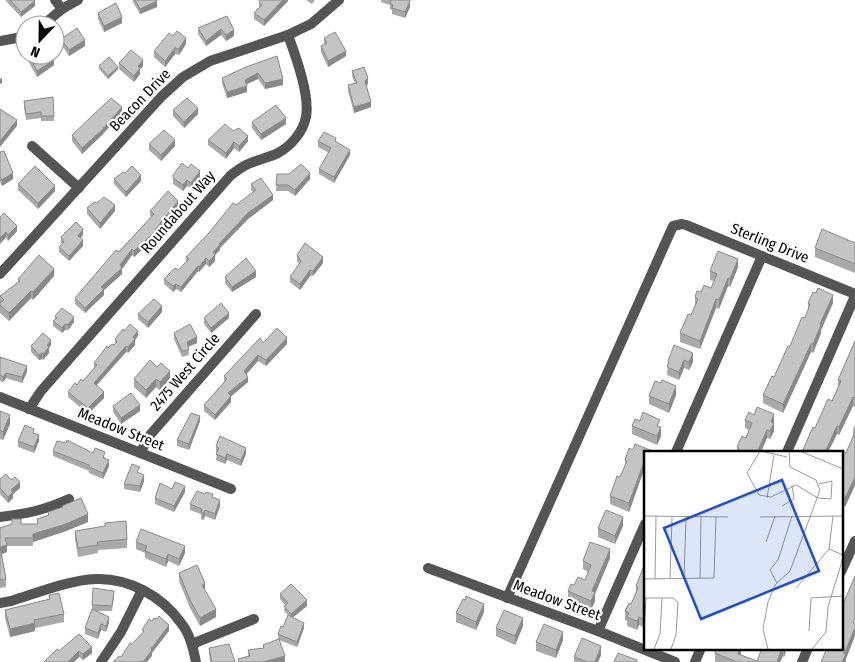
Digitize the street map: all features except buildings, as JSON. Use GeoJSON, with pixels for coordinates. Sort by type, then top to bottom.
{"type":"FeatureCollection","features":[{"type":"Feature","properties":{"kind":"street"},"geometry":{"type":"LineString","coordinates":[[55,0],[62,9]]}},
{"type":"Feature","properties":{"kind":"street"},"geometry":{"type":"LineString","coordinates":[[55,15],[78,0]]}},
{"type":"Feature","properties":{"kind":"street","name":"Beacon Drive"},"geometry":{"type":"LineString","coordinates":[[0,274],[183,76],[210,61],[288,35],[311,24],[339,0]]}},
{"type":"Feature","properties":{"kind":"street","name":"Roundabout Way"},"geometry":{"type":"LineString","coordinates":[[29,409],[41,391],[230,176],[245,165],[279,152],[300,133],[306,118],[307,104],[304,86],[288,35]]}},
{"type":"Feature","properties":{"kind":"street"},"geometry":{"type":"LineString","coordinates":[[0,41],[15,38]]}},
{"type":"Feature","properties":{"kind":"street"},"geometry":{"type":"LineString","coordinates":[[32,146],[79,188]]}},
{"type":"Feature","properties":{"kind":"street","name":"Sterling Drive"},"geometry":{"type":"LineString","coordinates":[[507,598],[673,226],[686,225],[855,295],[787,451]]}},
{"type":"Feature","properties":{"kind":"street"},"geometry":{"type":"LineString","coordinates":[[676,451],[762,256]]}},
{"type":"Feature","properties":{"kind":"street","name":"2475 West Circle"},"geometry":{"type":"LineString","coordinates":[[140,453],[150,435],[256,314]]}},
{"type":"Feature","properties":{"kind":"street","name":"Meadow Street"},"geometry":{"type":"LineString","coordinates":[[0,397],[231,489]]}},
{"type":"Feature","properties":{"kind":"street"},"geometry":{"type":"LineString","coordinates":[[0,517],[27,514],[69,500]]}},
{"type":"Feature","properties":{"kind":"street"},"geometry":{"type":"LineString","coordinates":[[598,631],[644,526]]}},
{"type":"Feature","properties":{"kind":"street"},"geometry":{"type":"LineString","coordinates":[[842,570],[855,541]]}},
{"type":"Feature","properties":{"kind":"street","name":"Meadow Street"},"geometry":{"type":"LineString","coordinates":[[428,568],[644,650]]}},
{"type":"Feature","properties":{"kind":"street"},"geometry":{"type":"LineString","coordinates":[[0,603],[74,582],[96,579],[117,581],[142,590],[164,603],[182,624],[192,644],[196,662]]}},
{"type":"Feature","properties":{"kind":"street"},"geometry":{"type":"LineString","coordinates":[[101,662],[121,632],[142,590]]}},
{"type":"Feature","properties":{"kind":"street"},"geometry":{"type":"LineString","coordinates":[[192,644],[254,620]]}},
{"type":"Feature","properties":{"kind":"street","name":"Meadow Street"},"geometry":{"type":"LineString","coordinates":[[645,650],[675,662]]}},
{"type":"Feature","properties":{"kind":"street"},"geometry":{"type":"LineString","coordinates":[[695,662],[700,650]]}},
{"type":"Feature","properties":{"kind":"street"},"geometry":{"type":"LineString","coordinates":[[802,662],[807,650]]}}]}
